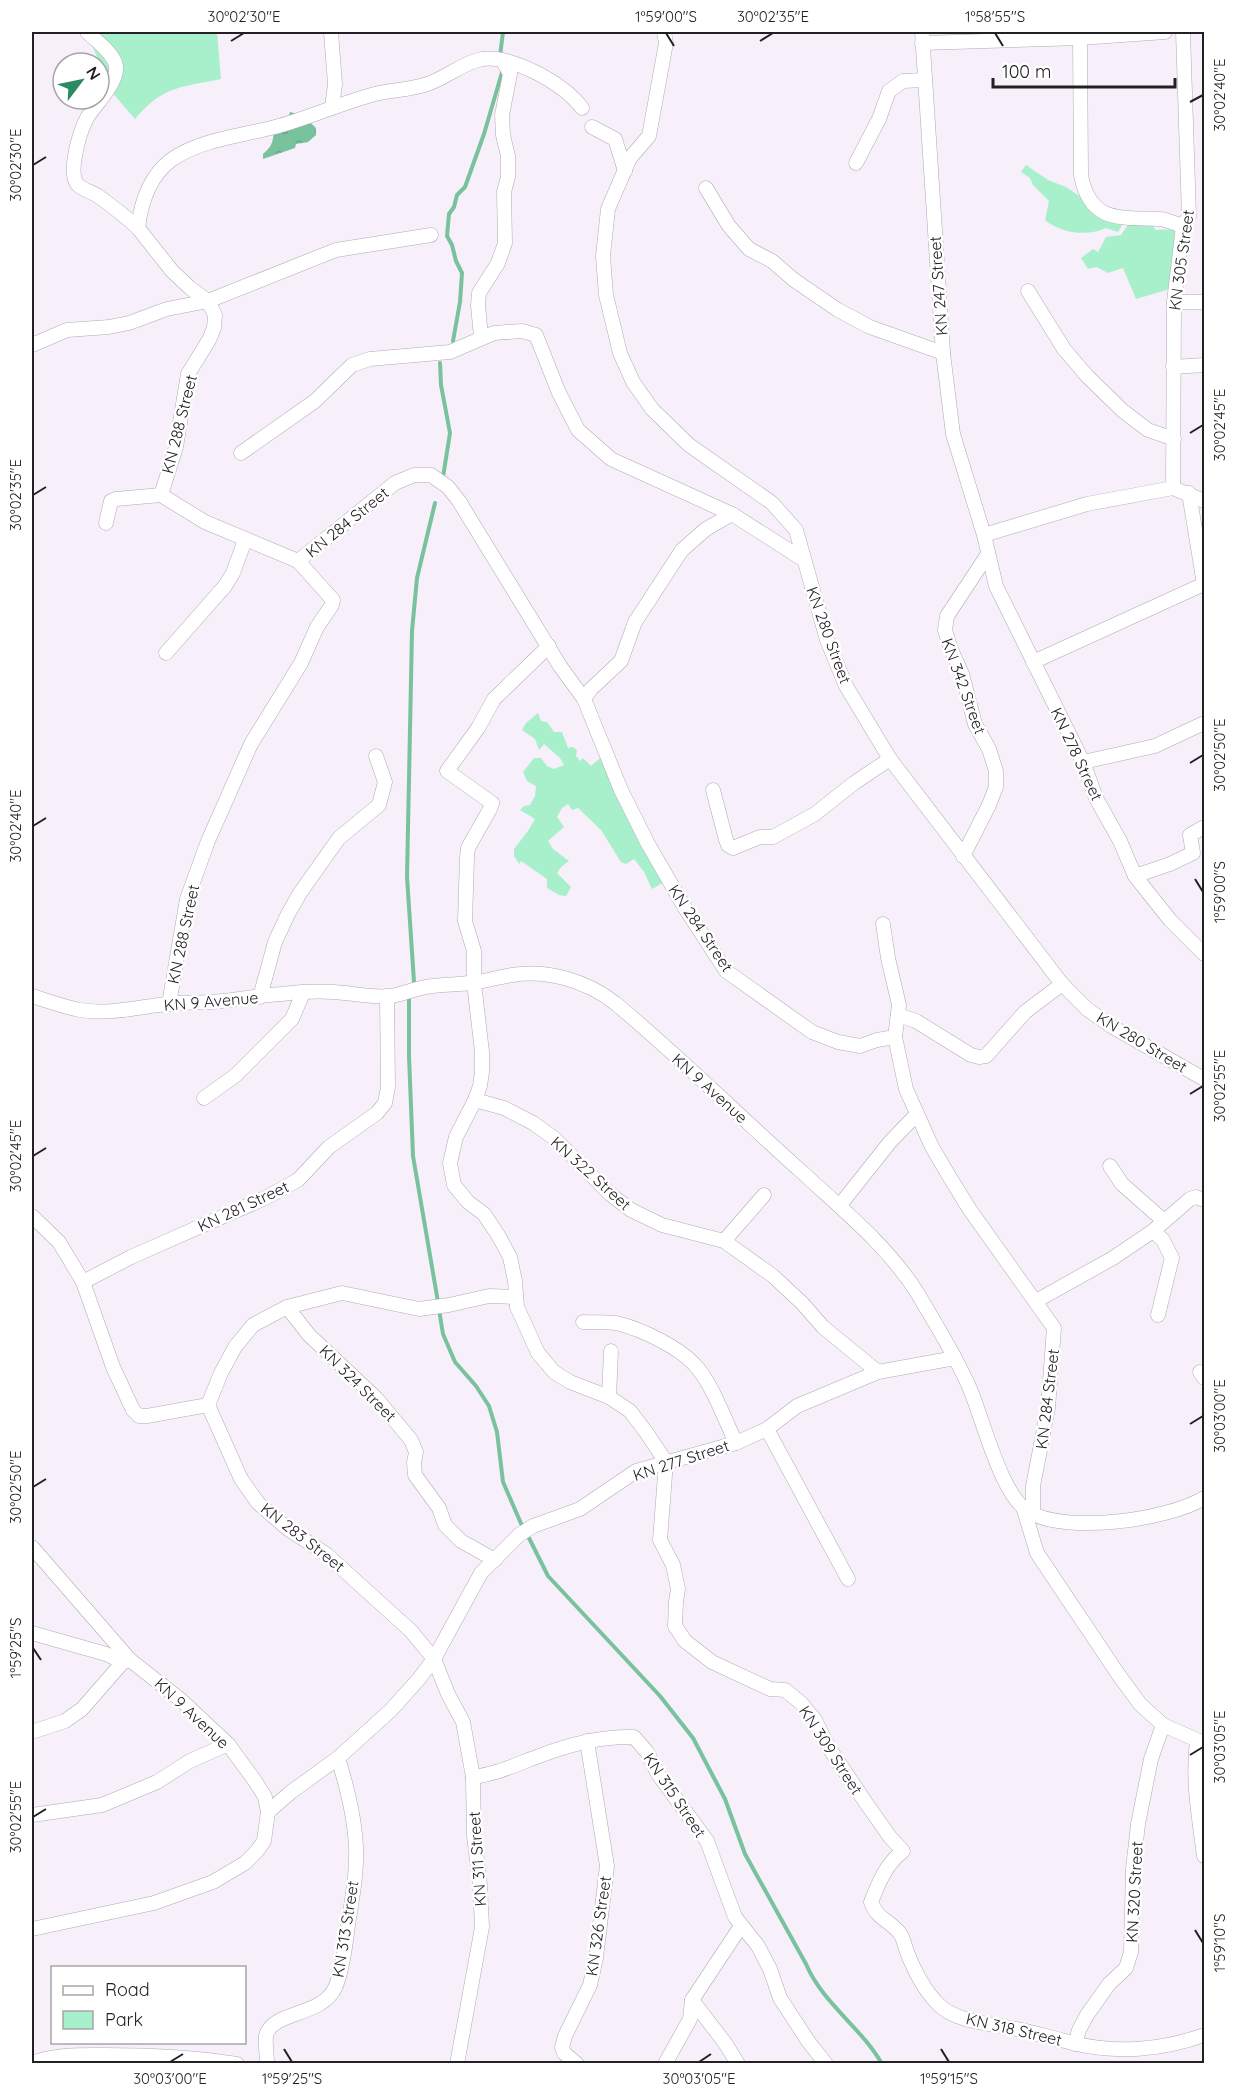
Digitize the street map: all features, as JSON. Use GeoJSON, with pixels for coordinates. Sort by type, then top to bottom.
{"type":"FeatureCollection","features":[{"type":"Feature","properties":{"kind":"street"},"geometry":{"type":"LineString","coordinates":[[87,32],[104,47],[115,63],[116,73],[112,84],[86,120],[73,166],[73,175],[78,184],[118,210],[138,228],[172,271],[208,301]]}},
{"type":"Feature","properties":{"kind":"street"},"geometry":{"type":"LineString","coordinates":[[331,32],[334,74],[332,108]]}},
{"type":"Feature","properties":{"kind":"street","name":"KN 280 Street"},"geometry":{"type":"LineString","coordinates":[[664,32],[666,43],[649,136],[630,158],[608,209],[603,256],[606,295],[611,318],[620,353],[633,382],[652,410],[689,445],[772,503],[796,530],[827,640],[846,686],[890,759],[1062,984],[1087,1009],[1111,1026],[1204,1079]]}},
{"type":"Feature","properties":{"kind":"street"},"geometry":{"type":"LineString","coordinates":[[922,37],[1080,38],[1165,32]]}},
{"type":"Feature","properties":{"kind":"street","name":"KN 305 Street"},"geometry":{"type":"LineString","coordinates":[[1173,488],[1174,302],[1183,226],[1189,216],[1184,32]]}},
{"type":"Feature","properties":{"kind":"street","name":"KN 247 Street"},"geometry":{"type":"LineString","coordinates":[[922,37],[943,353],[953,434],[984,535]]}},
{"type":"Feature","properties":{"kind":"street"},"geometry":{"type":"LineString","coordinates":[[1080,38],[1083,189],[1100,211],[1114,217],[1163,219],[1183,226]]}},
{"type":"Feature","properties":{"kind":"street"},"geometry":{"type":"LineString","coordinates":[[138,228],[143,200],[153,179],[169,162],[183,153],[242,134],[276,127],[377,93],[426,85],[483,59],[503,61],[547,78],[561,86],[582,108]]}},
{"type":"Feature","properties":{"kind":"street"},"geometry":{"type":"LineString","coordinates":[[481,338],[479,293],[484,281],[498,263],[505,243],[504,192],[508,177],[508,156],[503,135],[502,115],[510,74],[503,61]]}},
{"type":"Feature","properties":{"kind":"street"},"geometry":{"type":"LineString","coordinates":[[856,163],[879,119],[889,91],[903,81],[924,80]]}},
{"type":"Feature","properties":{"kind":"street"},"geometry":{"type":"LineString","coordinates":[[592,127],[615,139],[625,171]]}},
{"type":"Feature","properties":{"kind":"street"},"geometry":{"type":"LineString","coordinates":[[706,188],[729,226],[749,249],[772,261],[794,280],[870,327],[943,353]]}},
{"type":"Feature","properties":{"kind":"street"},"geometry":{"type":"LineString","coordinates":[[32,345],[67,330],[129,323],[167,309],[208,301],[336,250],[431,235]]}},
{"type":"Feature","properties":{"kind":"street"},"geometry":{"type":"LineString","coordinates":[[1028,291],[1064,350],[1087,376],[1123,411],[1148,430],[1174,439]]}},
{"type":"Feature","properties":{"kind":"street","name":"KN 288 Street"},"geometry":{"type":"LineString","coordinates":[[169,1004],[188,899],[212,832],[251,744],[301,663],[317,627],[333,600],[298,561],[244,540],[190,514],[161,495],[178,435],[188,374],[214,328],[215,315],[208,301]]}},
{"type":"Feature","properties":{"kind":"street"},"geometry":{"type":"LineString","coordinates":[[1174,302],[1204,302]]}},
{"type":"Feature","properties":{"kind":"street"},"geometry":{"type":"LineString","coordinates":[[240,453],[315,401],[352,365],[370,359],[450,352],[481,338],[509,331],[522,331],[536,335],[578,430],[611,459],[732,514],[804,560]]}},
{"type":"Feature","properties":{"kind":"street"},"geometry":{"type":"LineString","coordinates":[[1173,367],[1204,365]]}},
{"type":"Feature","properties":{"kind":"street","name":"KN 284 Street"},"geometry":{"type":"LineString","coordinates":[[298,561],[395,483],[414,476],[431,475],[448,487],[584,699],[621,790],[648,844],[685,908],[726,971],[813,1032],[838,1042],[860,1046],[895,1037],[906,1089],[932,1147],[970,1210],[1054,1328],[1048,1408],[1029,1512]]}},
{"type":"Feature","properties":{"kind":"street"},"geometry":{"type":"LineString","coordinates":[[984,535],[1087,504],[1173,488],[1204,501]]}},
{"type":"Feature","properties":{"kind":"street"},"geometry":{"type":"LineString","coordinates":[[1033,662],[1204,584],[1189,494]]}},
{"type":"Feature","properties":{"kind":"street"},"geometry":{"type":"LineString","coordinates":[[106,524],[111,501],[161,495]]}},
{"type":"Feature","properties":{"kind":"street"},"geometry":{"type":"LineString","coordinates":[[584,699],[591,689],[621,661],[635,622],[682,550],[705,529],[732,514]]}},
{"type":"Feature","properties":{"kind":"street","name":"KN 278 Street"},"geometry":{"type":"LineString","coordinates":[[984,535],[996,586],[1083,762],[1096,798],[1120,841],[1135,876],[1170,920],[1204,954]]}},
{"type":"Feature","properties":{"kind":"street"},"geometry":{"type":"LineString","coordinates":[[166,653],[225,586],[233,573],[244,540]]}},
{"type":"Feature","properties":{"kind":"street","name":"KN 342 Street"},"geometry":{"type":"LineString","coordinates":[[963,856],[996,787],[996,771],[989,749],[975,724],[962,674],[945,630],[947,616],[988,554]]}},
{"type":"Feature","properties":{"kind":"street"},"geometry":{"type":"LineString","coordinates":[[549,646],[494,699],[478,728],[447,771],[492,803],[468,848],[467,857],[465,921],[474,951],[474,983],[482,1052],[480,1086],[456,1137],[450,1163],[454,1185],[468,1202],[484,1214],[510,1257],[517,1307],[538,1353],[554,1372],[570,1382],[609,1397],[630,1411],[666,1462]]}},
{"type":"Feature","properties":{"kind":"street"},"geometry":{"type":"LineString","coordinates":[[1083,762],[1155,746],[1204,723]]}},
{"type":"Feature","properties":{"kind":"street"},"geometry":{"type":"LineString","coordinates":[[260,997],[275,942],[300,893],[339,838],[379,805],[385,782],[376,756]]}},
{"type":"Feature","properties":{"kind":"street"},"geometry":{"type":"LineString","coordinates":[[713,790],[726,840],[733,848],[760,837],[772,837],[815,814],[854,783],[890,759]]}},
{"type":"Feature","properties":{"kind":"street"},"geometry":{"type":"LineString","coordinates":[[1135,876],[1193,853],[1190,835],[1204,827]]}},
{"type":"Feature","properties":{"kind":"street"},"geometry":{"type":"LineString","coordinates":[[883,924],[899,1005],[895,1037]]}},
{"type":"Feature","properties":{"kind":"street","name":"KN 9 Avenue"},"geometry":{"type":"LineString","coordinates":[[32,996],[80,1010],[101,1012],[327,991],[387,996],[426,987],[474,983],[516,974],[561,977],[586,986],[611,1000],[865,1228],[915,1289],[955,1358],[970,1389],[1002,1475],[1007,1485],[1029,1512]]}},
{"type":"Feature","properties":{"kind":"street"},"geometry":{"type":"LineString","coordinates":[[898,1015],[916,1021],[971,1055],[986,1056],[1025,1012],[1062,984]]}},
{"type":"Feature","properties":{"kind":"street"},"geometry":{"type":"LineString","coordinates":[[204,1098],[236,1075],[292,1019],[303,993]]}},
{"type":"Feature","properties":{"kind":"street","name":"KN 281 Street"},"geometry":{"type":"LineString","coordinates":[[83,1282],[131,1257],[265,1198],[298,1180],[329,1147],[377,1113],[385,1103],[388,1087],[387,996]]}},
{"type":"Feature","properties":{"kind":"street","name":"KN 322 Street"},"geometry":{"type":"LineString","coordinates":[[475,1100],[504,1108],[533,1123],[554,1138],[610,1194],[631,1210],[662,1225],[724,1241],[773,1276],[802,1303],[823,1327],[878,1372]]}},
{"type":"Feature","properties":{"kind":"street"},"geometry":{"type":"LineString","coordinates":[[840,1204],[890,1142],[917,1114]]}},
{"type":"Feature","properties":{"kind":"street"},"geometry":{"type":"LineString","coordinates":[[1110,1166],[1122,1184],[1164,1221]]}},
{"type":"Feature","properties":{"kind":"street"},"geometry":{"type":"LineString","coordinates":[[724,1241],[764,1195]]}},
{"type":"Feature","properties":{"kind":"street"},"geometry":{"type":"LineString","coordinates":[[1036,1301],[1113,1258],[1153,1231],[1190,1199],[1196,1197],[1204,1200]]}},
{"type":"Feature","properties":{"kind":"street"},"geometry":{"type":"LineString","coordinates":[[32,1216],[58,1242],[83,1282],[113,1367],[133,1410],[139,1416],[208,1405],[235,1347],[253,1325],[287,1307],[342,1293],[419,1309],[489,1296],[516,1297]]}},
{"type":"Feature","properties":{"kind":"street"},"geometry":{"type":"LineString","coordinates":[[1153,1231],[1163,1240],[1172,1258],[1158,1315]]}},
{"type":"Feature","properties":{"kind":"street","name":"KN 324 Street"},"geometry":{"type":"LineString","coordinates":[[287,1307],[309,1335],[376,1398],[411,1440],[416,1452],[415,1475],[439,1508],[445,1525],[461,1541],[495,1560]]}},
{"type":"Feature","properties":{"kind":"street"},"geometry":{"type":"LineString","coordinates":[[583,1322],[619,1323],[681,1353],[695,1365],[706,1382],[736,1443]]}},
{"type":"Feature","properties":{"kind":"street"},"geometry":{"type":"LineString","coordinates":[[609,1397],[611,1351]]}},
{"type":"Feature","properties":{"kind":"street","name":"KN 277 Street"},"geometry":{"type":"LineString","coordinates":[[268,1812],[338,1758],[391,1710],[434,1659],[481,1573],[519,1535],[533,1526],[580,1509],[636,1471],[736,1443],[767,1429],[797,1406],[878,1372],[955,1358]]}},
{"type":"Feature","properties":{"kind":"street","name":"KN 283 Street"},"geometry":{"type":"LineString","coordinates":[[208,1405],[241,1479],[258,1503],[288,1529],[326,1554],[356,1579],[411,1631],[434,1659]]}},
{"type":"Feature","properties":{"kind":"street"},"geometry":{"type":"LineString","coordinates":[[767,1429],[848,1579]]}},
{"type":"Feature","properties":{"kind":"street","name":"KN 309 Street"},"geometry":{"type":"LineString","coordinates":[[666,1462],[660,1540],[673,1565],[678,1589],[675,1626],[685,1641],[712,1662],[770,1689],[785,1690],[801,1703],[815,1720],[829,1748],[866,1803],[903,1851]]}},
{"type":"Feature","properties":{"kind":"street"},"geometry":{"type":"LineString","coordinates":[[1029,1512],[1053,1521],[1087,1524],[1160,1515],[1193,1505],[1204,1498]]}},
{"type":"Feature","properties":{"kind":"street"},"geometry":{"type":"LineString","coordinates":[[1029,1512],[1037,1553],[1140,1704],[1163,1725],[1201,1742],[1194,1762],[1196,1798],[1204,1856]]}},
{"type":"Feature","properties":{"kind":"street","name":"KN 9 Avenue"},"geometry":{"type":"LineString","coordinates":[[32,1547],[127,1661],[188,1705],[228,1744],[265,1797],[268,1812],[264,1841],[257,1851],[244,1863],[213,1881],[154,1903],[32,1929]]}},
{"type":"Feature","properties":{"kind":"street"},"geometry":{"type":"LineString","coordinates":[[32,1633],[127,1661],[82,1709],[65,1721],[32,1732]]}},
{"type":"Feature","properties":{"kind":"street","name":"KN 311 Street"},"geometry":{"type":"LineString","coordinates":[[434,1659],[448,1695],[463,1722],[473,1777],[474,1836],[480,1885],[482,1927],[456,2063]]}},
{"type":"Feature","properties":{"kind":"street","name":"KN 320 Street"},"geometry":{"type":"LineString","coordinates":[[1075,2044],[1086,2015],[1109,1984],[1126,1968],[1131,1952],[1131,1910],[1138,1824],[1151,1759],[1163,1725]]}},
{"type":"Feature","properties":{"kind":"street","name":"KN 315 Street"},"geometry":{"type":"LineString","coordinates":[[473,1777],[503,1771],[536,1757],[587,1741],[634,1737],[647,1752],[658,1774],[707,1841],[735,1917],[758,1947],[770,1969],[780,1998],[826,2064]]}},
{"type":"Feature","properties":{"kind":"street","name":"KN 326 Street"},"geometry":{"type":"LineString","coordinates":[[578,2064],[564,2053],[562,2047],[590,1985],[596,1958],[607,1866],[587,1741]]}},
{"type":"Feature","properties":{"kind":"street"},"geometry":{"type":"LineString","coordinates":[[32,1815],[102,1805],[158,1782],[190,1761],[228,1744]]}},
{"type":"Feature","properties":{"kind":"street","name":"KN 313 Street"},"geometry":{"type":"LineString","coordinates":[[267,2064],[266,2036],[271,2026],[278,2021],[316,2008],[327,1999],[335,1987],[346,1943],[356,1848],[347,1788],[338,1758]]}},
{"type":"Feature","properties":{"kind":"street","name":"KN 318 Street"},"geometry":{"type":"LineString","coordinates":[[903,1851],[892,1860],[871,1902],[880,1917],[900,1934],[920,1980],[938,2004],[954,2014],[974,2021],[1046,2035],[1075,2044],[1111,2049],[1161,2047],[1204,2035]]}},
{"type":"Feature","properties":{"kind":"street"},"geometry":{"type":"LineString","coordinates":[[665,2064],[690,2019],[692,2000],[741,1926]]}},
{"type":"Feature","properties":{"kind":"street"},"geometry":{"type":"LineString","coordinates":[[692,2000],[738,2064]]}},
{"type":"Feature","properties":{"kind":"street"},"geometry":{"type":"LineString","coordinates":[[32,2063],[44,2058],[69,2055],[142,2055],[194,2058],[237,2064]]}},
{"type":"Feature","properties":{"kind":"green space"},"geometry":{"type":"Polygon","coordinates":[[[87,32],[217,32],[221,79],[184,86],[164,94],[154,100],[135,119],[111,91],[111,51],[95,51],[87,32]]]}},
{"type":"Feature","properties":{"kind":"green space"},"geometry":{"type":"Polygon","coordinates":[[[1026,165],[1048,180],[1066,187],[1081,197],[1103,218],[1122,225],[1118,232],[1106,228],[1082,233],[1066,231],[1045,220],[1049,201],[1033,185],[1030,178],[1021,172],[1026,165]]]}},
{"type":"Feature","properties":{"kind":"green space"},"geometry":{"type":"Polygon","coordinates":[[[1147,223],[1156,230],[1175,229],[1170,289],[1136,299],[1123,268],[1108,273],[1097,267],[1088,269],[1081,258],[1093,249],[1098,252],[1106,237],[1121,235],[1128,225],[1147,223]]]}},
{"type":"Feature","properties":{"kind":"green space"},"geometry":{"type":"Polygon","coordinates":[[[538,713],[541,721],[547,722],[554,732],[562,732],[568,748],[573,747],[577,750],[576,756],[580,761],[583,758],[591,766],[605,754],[666,881],[652,889],[644,872],[634,859],[626,864],[621,862],[601,830],[578,808],[572,810],[568,804],[562,808],[557,817],[564,827],[548,841],[553,849],[569,861],[557,873],[571,887],[566,896],[547,888],[547,879],[521,861],[519,864],[514,856],[514,849],[535,819],[520,810],[530,805],[535,796],[536,786],[527,781],[523,772],[534,758],[541,758],[547,766],[554,769],[564,765],[560,758],[544,744],[539,750],[535,739],[522,730],[526,723],[538,713]]]}},
{"type":"Feature","properties":{"kind":"water"},"geometry":{"type":"Polygon","coordinates":[[[290,112],[310,122],[316,128],[316,135],[308,142],[296,144],[295,148],[263,159],[263,154],[272,141],[273,125],[288,118],[290,112]]]}},
{"type":"Feature","properties":{"kind":"waterway"},"geometry":{"type":"LineString","coordinates":[[500,56],[503,32]]}},
{"type":"Feature","properties":{"kind":"waterway"},"geometry":{"type":"LineString","coordinates":[[453,341],[460,302],[462,273],[447,236],[449,214],[454,207],[457,195],[465,187],[484,134],[503,69]]}},
{"type":"Feature","properties":{"kind":"waterway"},"geometry":{"type":"LineString","coordinates":[[440,363],[441,385],[450,433],[443,477]]}},
{"type":"Feature","properties":{"kind":"waterway"},"geometry":{"type":"LineString","coordinates":[[414,982],[407,877],[412,631],[417,578],[435,503]]}},
{"type":"Feature","properties":{"kind":"waterway"},"geometry":{"type":"LineString","coordinates":[[409,999],[413,1156],[438,1302]]}},
{"type":"Feature","properties":{"kind":"waterway"},"geometry":{"type":"LineString","coordinates":[[439,1310],[443,1334],[455,1362],[476,1386],[489,1406],[497,1432],[503,1482],[523,1528]]}},
{"type":"Feature","properties":{"kind":"waterway"},"geometry":{"type":"LineString","coordinates":[[527,1534],[548,1576],[660,1696],[693,1738],[725,1799],[745,1854],[813,1978],[864,2038],[882,2064]]}}]}
